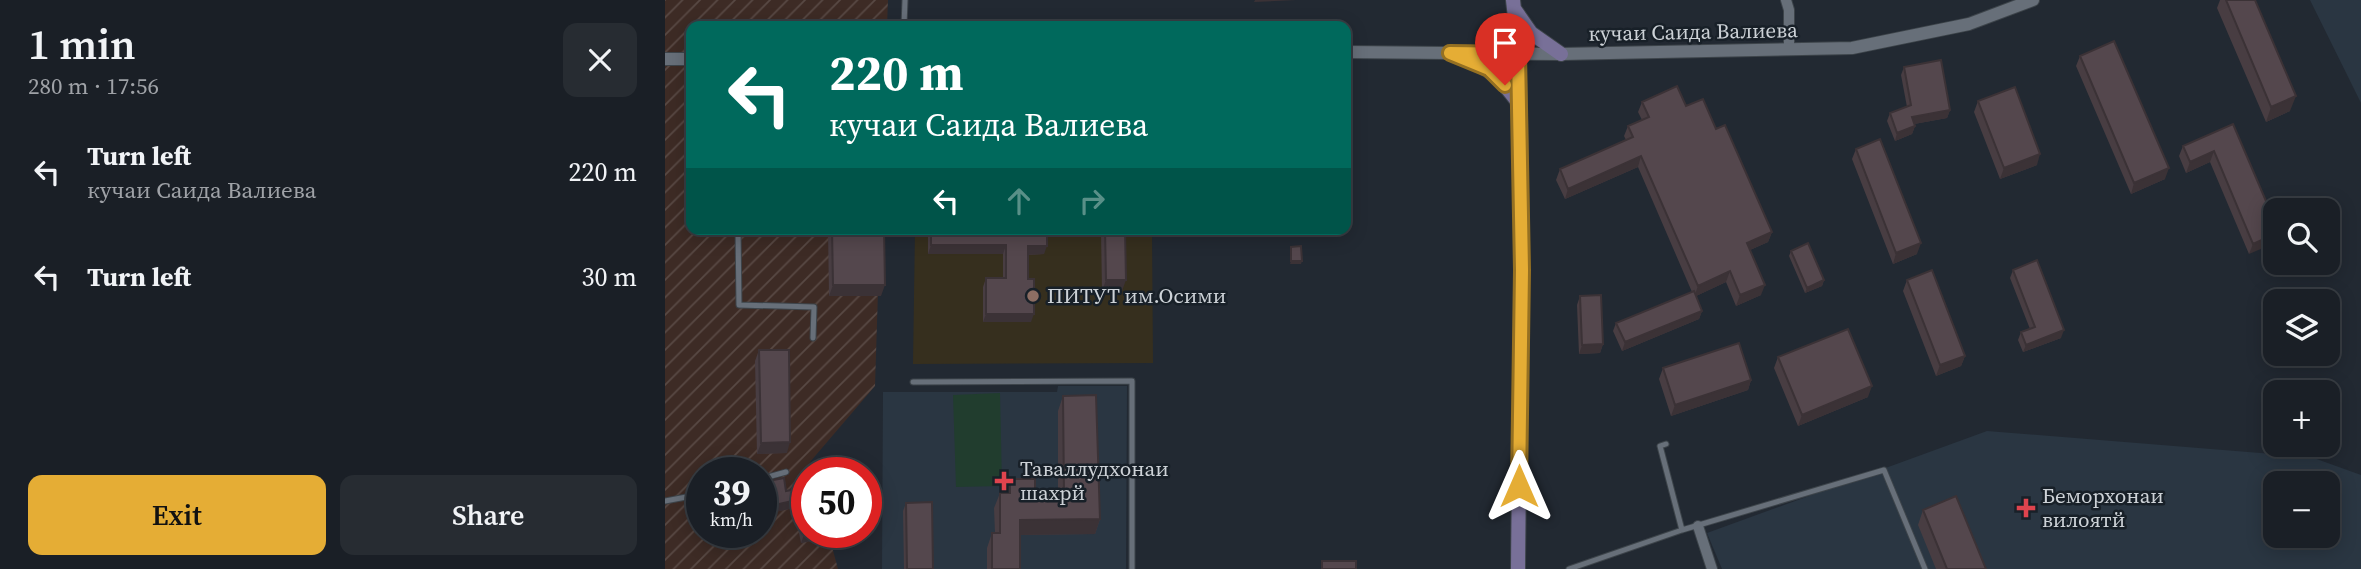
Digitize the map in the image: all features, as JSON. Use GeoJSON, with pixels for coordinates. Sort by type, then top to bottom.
{"type":"FeatureCollection","features":[{"type":"Feature","properties":{"kind":"main road"},"geometry":{"type":"LineString","coordinates":[[1513,4],[1520,106],[1522,270],[1518,569]]}},
{"type":"Feature","properties":{"kind":"main road"},"geometry":{"type":"LineString","coordinates":[[1513,4],[1531,33],[1561,54]]}},
{"type":"Feature","properties":{"kind":"main road"},"geometry":{"type":"LineString","coordinates":[[1450,53],[1489,69],[1520,106]]}},
{"type":"Feature","properties":{"kind":"street"},"geometry":{"type":"LineString","coordinates":[[1787,0],[1789,49]]}},
{"type":"Feature","properties":{"kind":"street","name":"кучаи Саида Валиева"},"geometry":{"type":"LineString","coordinates":[[1351,52],[1561,54],[1851,48],[1969,24],[2033,0]]}},
{"type":"Feature","properties":{"kind":"street"},"geometry":{"type":"LineString","coordinates":[[665,59],[686,59]]}},
{"type":"Feature","properties":{"kind":"street"},"geometry":{"type":"LineString","coordinates":[[1698,526],[1712,569]]}},
{"type":"Feature","properties":{"kind":"lane"},"geometry":{"type":"LineString","coordinates":[[904,21],[905,0]]}},
{"type":"Feature","properties":{"kind":"lane"},"geometry":{"type":"LineString","coordinates":[[738,235],[739,305],[814,307],[813,338]]}},
{"type":"Feature","properties":{"kind":"lane"},"geometry":{"type":"LineString","coordinates":[[913,382],[1132,381],[1132,569]]}},
{"type":"Feature","properties":{"kind":"lane"},"geometry":{"type":"LineString","coordinates":[[1666,444],[1660,446],[1682,530]]}},
{"type":"Feature","properties":{"kind":"lane"},"geometry":{"type":"LineString","coordinates":[[1569,569],[1682,530],[1884,470],[1925,569]]}},
{"type":"Feature","properties":{"kind":"lane"},"geometry":{"type":"LineString","coordinates":[[777,475],[786,472]]}},
{"type":"Feature","properties":{"kind":"lane"},"geometry":{"type":"LineString","coordinates":[[665,501],[686,497]]}},
{"type":"Feature","properties":{"kind":"shaded area"},"geometry":{"type":"Polygon","coordinates":[[[665,0],[888,0],[887,21],[686,21],[686,235],[880,235],[875,386],[814,457],[791,457],[791,548],[832,548],[838,569],[665,569],[665,0]]]}},
{"type":"Feature","properties":{"kind":"shaded area"},"geometry":{"type":"Polygon","coordinates":[[[2310,0],[2361,0],[2361,103],[2310,0]]]}},
{"type":"Feature","properties":{"kind":"shaded area","name":"ПИТУТ им.Осими"},"geometry":{"type":"Polygon","coordinates":[[[915,235],[1152,235],[1153,363],[913,364],[915,235]]]}},
{"type":"Feature","properties":{"kind":"shaded area","name":"Таваллудхонаи шахрй"},"geometry":{"type":"Polygon","coordinates":[[[1058,386],[1127,386],[1126,569],[882,569],[883,392],[1057,392],[1058,386]]]}},
{"type":"Feature","properties":{"kind":"shaded area","name":"Беморхонаи вилоятй"},"geometry":{"type":"Polygon","coordinates":[[[1987,431],[2263,453],[2263,457],[2311,457],[2361,475],[2361,569],[1722,569],[1707,533],[1987,431]]]}},
{"type":"Feature","properties":{"kind":"green space"},"geometry":{"type":"Polygon","coordinates":[[[1000,393],[1002,486],[956,487],[953,395],[1000,393]]]}},
{"type":"Feature","properties":{"kind":"building"},"geometry":{"type":"Polygon","coordinates":[[[2226,0],[2255,0],[2296,96],[2271,107],[2226,0]]]}},
{"type":"Feature","properties":{"kind":"building"},"geometry":{"type":"Polygon","coordinates":[[[2114,41],[2169,168],[2134,183],[2080,56],[2114,41]]]}},
{"type":"Feature","properties":{"kind":"building"},"geometry":{"type":"Polygon","coordinates":[[[1941,60],[1950,110],[1912,117],[1915,126],[1897,133],[1890,113],[1911,105],[1904,67],[1941,60]]]}},
{"type":"Feature","properties":{"kind":"building"},"geometry":{"type":"Polygon","coordinates":[[[1677,86],[1686,106],[1703,99],[1716,129],[1725,125],[1772,232],[1747,243],[1765,285],[1740,295],[1730,271],[1698,286],[1641,156],[1568,189],[1560,169],[1633,137],[1628,126],[1649,117],[1642,102],[1677,86]]]}},
{"type":"Feature","properties":{"kind":"building"},"geometry":{"type":"Polygon","coordinates":[[[2015,87],[2040,154],[2004,168],[1978,101],[2015,87]]]}},
{"type":"Feature","properties":{"kind":"building"},"geometry":{"type":"Polygon","coordinates":[[[2233,124],[2265,198],[2263,239],[2253,244],[2214,151],[2190,162],[2183,146],[2233,124]]]}},
{"type":"Feature","properties":{"kind":"building"},"geometry":{"type":"Polygon","coordinates":[[[1880,139],[1921,243],[1896,253],[1856,149],[1880,139]]]}},
{"type":"Feature","properties":{"kind":"building"},"geometry":{"type":"Polygon","coordinates":[[[832,235],[884,235],[885,285],[833,285],[832,235]]]}},
{"type":"Feature","properties":{"kind":"building"},"geometry":{"type":"Polygon","coordinates":[[[931,235],[1047,235],[1047,246],[1028,246],[1028,279],[1034,279],[1034,314],[986,314],[986,278],[1006,278],[1006,245],[931,245],[931,235]]]}},
{"type":"Feature","properties":{"kind":"building"},"geometry":{"type":"Polygon","coordinates":[[[1105,235],[1125,235],[1126,280],[1106,280],[1105,235]]]}},
{"type":"Feature","properties":{"kind":"building"},"geometry":{"type":"Polygon","coordinates":[[[1808,243],[1824,280],[1807,288],[1791,251],[1808,243]]]}},
{"type":"Feature","properties":{"kind":"building"},"geometry":{"type":"Polygon","coordinates":[[[1301,246],[1302,261],[1291,261],[1291,247],[1301,246]]]}},
{"type":"Feature","properties":{"kind":"building"},"geometry":{"type":"Polygon","coordinates":[[[2037,260],[2064,330],[2026,345],[2021,332],[2035,327],[2013,270],[2037,260]]]}},
{"type":"Feature","properties":{"kind":"building"},"geometry":{"type":"Polygon","coordinates":[[[1932,270],[1965,356],[1940,365],[1907,280],[1932,270]]]}},
{"type":"Feature","properties":{"kind":"building"},"geometry":{"type":"Polygon","coordinates":[[[1694,291],[1702,311],[1625,342],[1616,323],[1694,291]]]}},
{"type":"Feature","properties":{"kind":"building"},"geometry":{"type":"Polygon","coordinates":[[[1601,295],[1603,344],[1582,345],[1580,296],[1601,295]]]}},
{"type":"Feature","properties":{"kind":"building"},"geometry":{"type":"Polygon","coordinates":[[[1848,329],[1872,386],[1802,415],[1778,357],[1848,329]]]}},
{"type":"Feature","properties":{"kind":"building"},"geometry":{"type":"Polygon","coordinates":[[[1739,343],[1751,380],[1675,405],[1663,368],[1739,343]]]}},
{"type":"Feature","properties":{"kind":"building"},"geometry":{"type":"Polygon","coordinates":[[[759,350],[789,350],[790,442],[761,443],[759,350]]]}},
{"type":"Feature","properties":{"kind":"building"},"geometry":{"type":"Polygon","coordinates":[[[1096,395],[1100,519],[1020,520],[1020,569],[992,569],[992,533],[1000,533],[1000,493],[1010,493],[1010,479],[1035,479],[1035,493],[1064,493],[1063,396],[1096,395]]]}},
{"type":"Feature","properties":{"kind":"building"},"geometry":{"type":"Polygon","coordinates":[[[784,478],[786,491],[791,490],[791,501],[777,504],[777,479],[784,478]]]}},
{"type":"Feature","properties":{"kind":"building"},"geometry":{"type":"Polygon","coordinates":[[[1956,496],[1986,569],[1947,569],[1923,510],[1956,496]]]}},
{"type":"Feature","properties":{"kind":"building"},"geometry":{"type":"Polygon","coordinates":[[[932,502],[933,569],[907,569],[906,503],[932,502]]]}},
{"type":"Feature","properties":{"kind":"building"},"geometry":{"type":"Polygon","coordinates":[[[1322,561],[1356,561],[1356,569],[1322,569],[1322,561]]]}},
{"type":"Feature","properties":{"kind":"place","name":"ПИТУТ им.Осими"},"geometry":{"type":"Point","coordinates":[1033,296]}},
{"type":"Feature","properties":{"kind":"place","name":"Таваллудхонаи шахрй"},"geometry":{"type":"Point","coordinates":[1004,481]}},
{"type":"Feature","properties":{"kind":"place","name":"Беморхонаи вилоятй"},"geometry":{"type":"Point","coordinates":[2026,508]}},
{"type":"Feature","properties":{"kind":"route"},"geometry":{"type":"LineString","coordinates":[[1505,85],[1489,69],[1450,53],[1518,54],[1522,270],[1519,486]]}}]}
